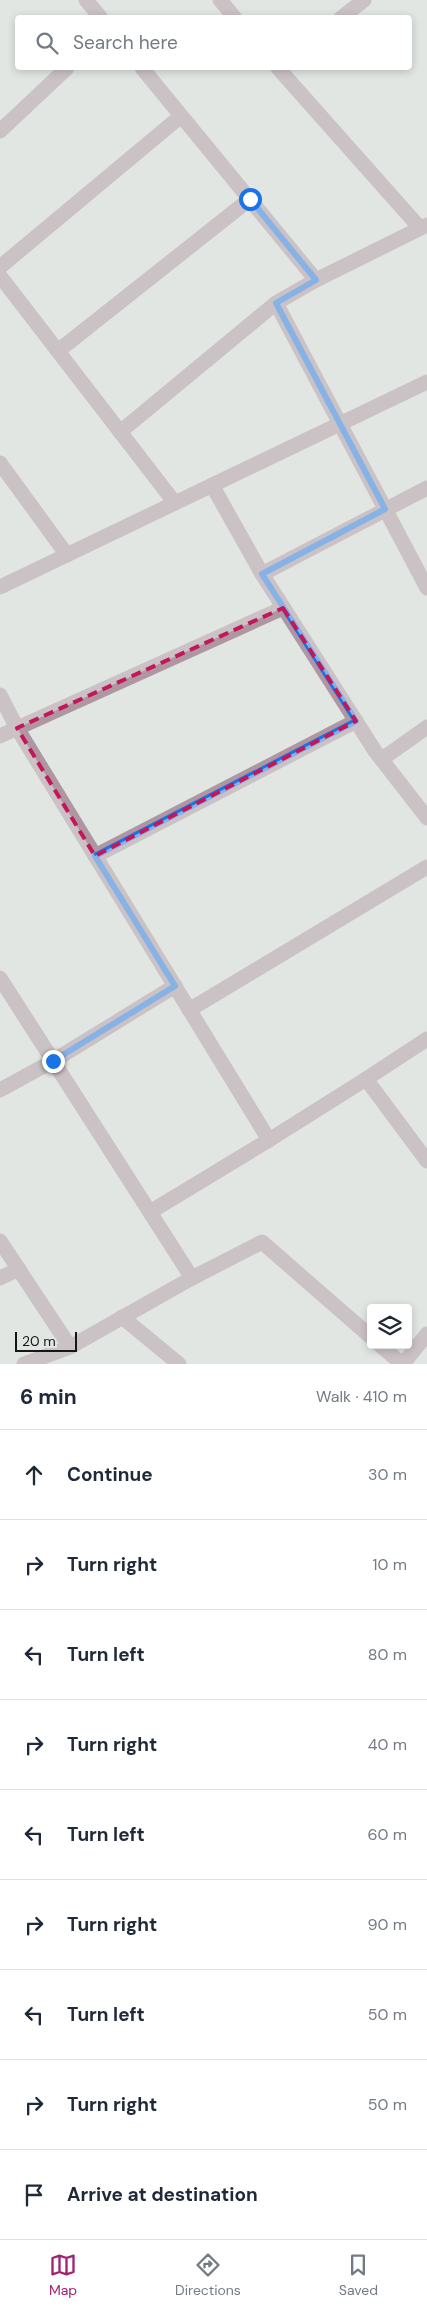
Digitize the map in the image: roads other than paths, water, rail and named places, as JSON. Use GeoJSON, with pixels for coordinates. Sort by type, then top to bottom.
{"type":"FeatureCollection","features":[{"type":"Feature","properties":{"kind":"street"},"geometry":{"type":"LineString","coordinates":[[86,0],[98,15]]}},
{"type":"Feature","properties":{"kind":"street"},"geometry":{"type":"LineString","coordinates":[[220,0],[232,15]]}},
{"type":"Feature","properties":{"kind":"street"},"geometry":{"type":"LineString","coordinates":[[345,15],[364,0]]}},
{"type":"Feature","properties":{"kind":"street"},"geometry":{"type":"LineString","coordinates":[[0,131],[65,70]]}},
{"type":"Feature","properties":{"kind":"street"},"geometry":{"type":"LineString","coordinates":[[144,70],[316,280]]}},
{"type":"Feature","properties":{"kind":"street"},"geometry":{"type":"LineString","coordinates":[[120,432],[276,303],[316,280],[423,226],[280,70]]}},
{"type":"Feature","properties":{"kind":"street"},"geometry":{"type":"LineString","coordinates":[[0,266],[181,116]]}},
{"type":"Feature","properties":{"kind":"street"},"geometry":{"type":"LineString","coordinates":[[58,351],[250,199]]}},
{"type":"Feature","properties":{"kind":"street"},"geometry":{"type":"LineString","coordinates":[[0,276],[175,503]]}},
{"type":"Feature","properties":{"kind":"street"},"geometry":{"type":"LineString","coordinates":[[276,303],[427,588]]}},
{"type":"Feature","properties":{"kind":"street"},"geometry":{"type":"LineString","coordinates":[[0,587],[427,382]]}},
{"type":"Feature","properties":{"kind":"street"},"geometry":{"type":"LineString","coordinates":[[0,463],[67,555]]}},
{"type":"Feature","properties":{"kind":"street"},"geometry":{"type":"LineString","coordinates":[[212,485],[283,608],[382,759],[427,818]]}},
{"type":"Feature","properties":{"kind":"street"},"geometry":{"type":"LineString","coordinates":[[262,574],[427,488]]}},
{"type":"Feature","properties":{"kind":"street"},"geometry":{"type":"LineString","coordinates":[[0,736],[283,608]]}},
{"type":"Feature","properties":{"kind":"street"},"geometry":{"type":"LineString","coordinates":[[0,695],[17,728],[269,1140]]}},
{"type":"Feature","properties":{"kind":"street"},"geometry":{"type":"LineString","coordinates":[[95,856],[356,721]]}},
{"type":"Feature","properties":{"kind":"street"},"geometry":{"type":"LineString","coordinates":[[382,759],[427,728]]}},
{"type":"Feature","properties":{"kind":"street"},"geometry":{"type":"LineString","coordinates":[[190,1010],[427,868]]}},
{"type":"Feature","properties":{"kind":"street"},"geometry":{"type":"LineString","coordinates":[[0,978],[192,1278]]}},
{"type":"Feature","properties":{"kind":"street"},"geometry":{"type":"LineString","coordinates":[[0,1090],[53,1061],[175,986]]}},
{"type":"Feature","properties":{"kind":"street"},"geometry":{"type":"LineString","coordinates":[[150,1212],[269,1140],[427,1039]]}},
{"type":"Feature","properties":{"kind":"street"},"geometry":{"type":"LineString","coordinates":[[366,1079],[427,1161]]}},
{"type":"Feature","properties":{"kind":"street"},"geometry":{"type":"LineString","coordinates":[[0,1241],[70,1347]]}},
{"type":"Feature","properties":{"kind":"street"},"geometry":{"type":"LineString","coordinates":[[24,1364],[70,1347],[192,1278],[262,1242],[367,1334]]}},
{"type":"Feature","properties":{"kind":"street"},"geometry":{"type":"LineString","coordinates":[[0,1278],[19,1270]]}},
{"type":"Feature","properties":{"kind":"street"},"geometry":{"type":"LineString","coordinates":[[122,1317],[179,1364]]}},
{"type":"Feature","properties":{"kind":"street"},"geometry":{"type":"LineString","coordinates":[[385,1349],[403,1364],[427,1334]]}}]}
